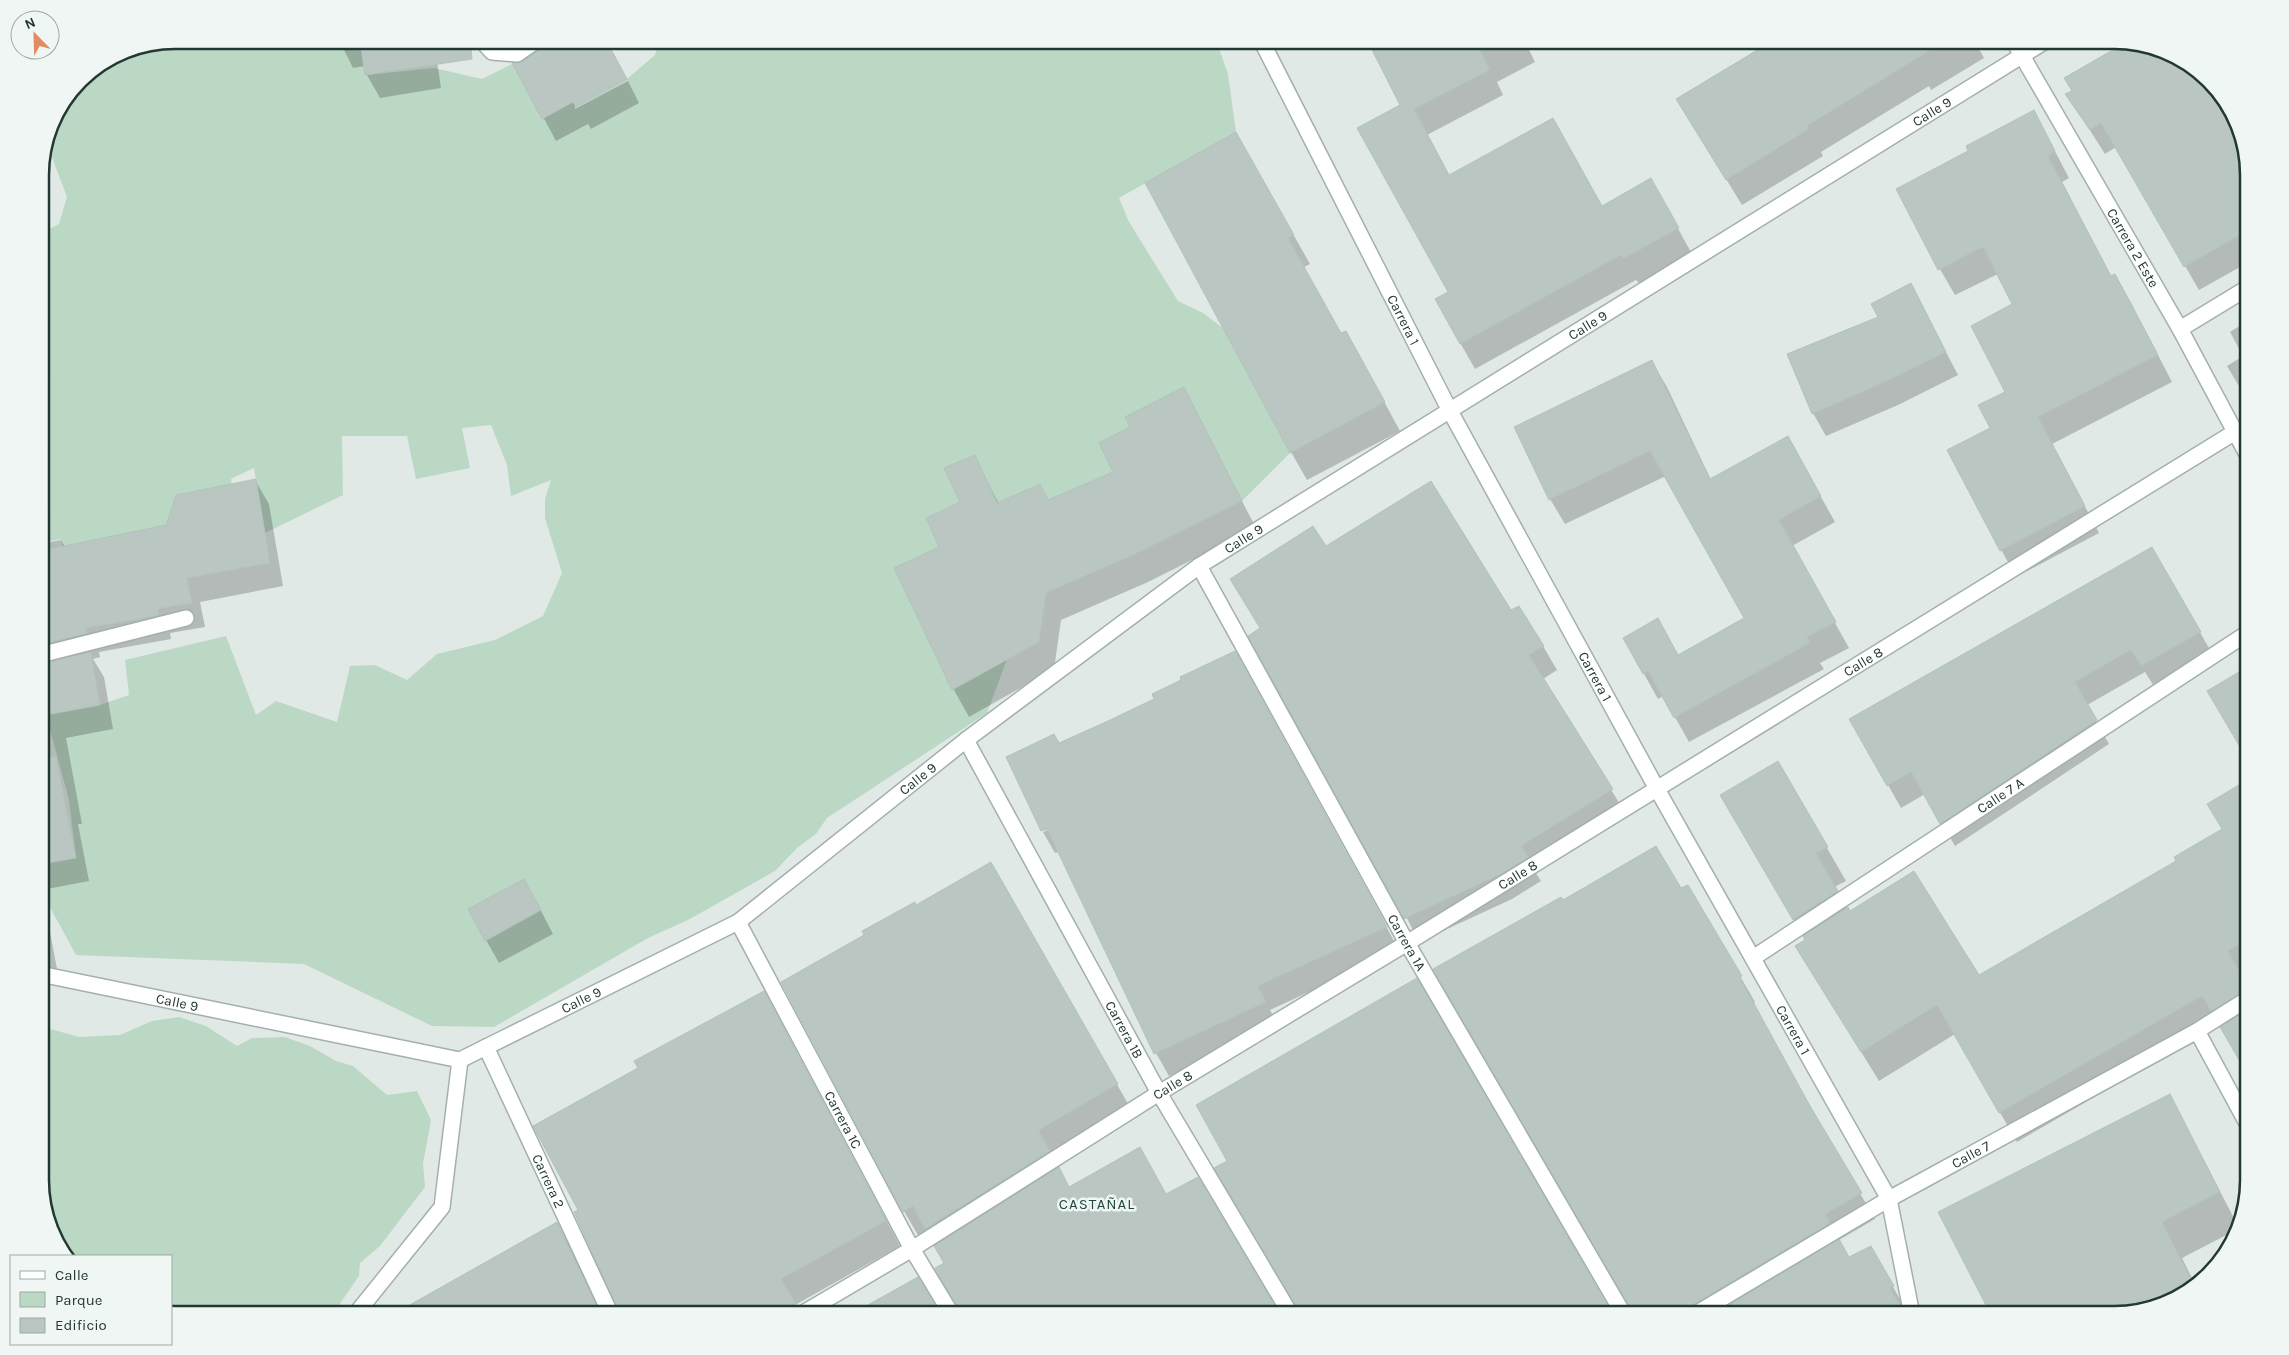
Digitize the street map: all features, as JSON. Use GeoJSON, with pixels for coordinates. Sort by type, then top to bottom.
{"type":"FeatureCollection","features":[{"type":"Feature","properties":{"kind":"street"},"geometry":{"type":"LineString","coordinates":[[490,49],[492,52],[517,54],[524,49]]}},
{"type":"Feature","properties":{"kind":"street","name":"Carrera 1"},"geometry":{"type":"LineString","coordinates":[[1266,49],[1450,411],[1657,789],[1889,1199],[1910,1306]]}},
{"type":"Feature","properties":{"kind":"street","name":"Carrera 2 Este"},"geometry":{"type":"LineString","coordinates":[[2018,49],[2180,328],[2240,441]]}},
{"type":"Feature","properties":{"kind":"street","name":"Calle 9"},"geometry":{"type":"LineString","coordinates":[[49,976],[460,1060],[738,922],[966,740],[1199,566],[2033,49]]}},
{"type":"Feature","properties":{"kind":"street"},"geometry":{"type":"LineString","coordinates":[[2180,328],[2240,292]]}},
{"type":"Feature","properties":{"kind":"street","name":"Calle 8"},"geometry":{"type":"LineString","coordinates":[[815,1306],[912,1249],[1160,1093],[1407,943],[2235,432]]}},
{"type":"Feature","properties":{"kind":"street","name":"Carrera 1A"},"geometry":{"type":"LineString","coordinates":[[1199,566],[1407,943],[1619,1306]]}},
{"type":"Feature","properties":{"kind":"street"},"geometry":{"type":"LineString","coordinates":[[49,653],[186,618]]}},
{"type":"Feature","properties":{"kind":"street","name":"Calle 7 A"},"geometry":{"type":"LineString","coordinates":[[1753,958],[2240,638]]}},
{"type":"Feature","properties":{"kind":"street","name":"Carrera 1B"},"geometry":{"type":"LineString","coordinates":[[966,740],[1160,1093],[1285,1306]]}},
{"type":"Feature","properties":{"kind":"street","name":"Carrera 1C"},"geometry":{"type":"LineString","coordinates":[[738,922],[912,1249],[947,1306]]}},
{"type":"Feature","properties":{"kind":"street","name":"Calle 7"},"geometry":{"type":"LineString","coordinates":[[1709,1306],[1889,1199],[2197,1031],[2240,1004]]}},
{"type":"Feature","properties":{"kind":"street"},"geometry":{"type":"LineString","coordinates":[[2197,1031],[2240,1110]]}},
{"type":"Feature","properties":{"kind":"street","name":"Carrera 2"},"geometry":{"type":"LineString","coordinates":[[486,1047],[607,1306]]}},
{"type":"Feature","properties":{"kind":"street"},"geometry":{"type":"LineString","coordinates":[[362,1306],[442,1206],[460,1060]]}},
{"type":"Feature","properties":{"kind":"green space"},"geometry":{"type":"Polygon","coordinates":[[[175,49],[361,49],[366,75],[434,68],[482,79],[512,64],[573,102],[577,107],[627,79],[655,55],[657,49],[1219,49],[1228,74],[1236,132],[1119,198],[1129,222],[1178,301],[1203,313],[1223,328],[1290,453],[1242,501],[1184,387],[1125,417],[1130,427],[1122,491],[1048,500],[1040,484],[997,503],[975,455],[945,468],[960,502],[926,518],[939,547],[894,568],[952,690],[1007,659],[987,713],[827,818],[816,834],[797,848],[775,871],[688,920],[648,938],[494,1027],[432,1026],[304,964],[76,955],[49,906],[49,863],[76,857],[69,800],[49,726],[49,714],[100,705],[129,695],[125,660],[226,636],[256,715],[276,701],[337,722],[350,666],[375,665],[407,680],[437,654],[495,640],[543,616],[562,573],[545,518],[545,499],[551,480],[511,496],[507,465],[491,425],[462,428],[470,468],[416,479],[407,436],[342,436],[343,495],[265,533],[254,468],[231,479],[236,513],[192,492],[176,495],[170,512],[178,554],[67,577],[61,539],[49,541],[49,229],[59,224],[67,197],[51,153],[58,126],[70,105],[92,80],[126,58],[150,51],[175,49]]]}},
{"type":"Feature","properties":{"kind":"green space"},"geometry":{"type":"Polygon","coordinates":[[[179,1017],[206,1026],[237,1046],[252,1038],[285,1037],[310,1046],[336,1061],[353,1066],[387,1095],[417,1091],[431,1120],[423,1164],[425,1187],[380,1246],[360,1263],[359,1276],[339,1305],[172,1306],[172,1255],[74,1255],[70,1250],[55,1221],[49,1189],[49,1029],[79,1037],[120,1035],[152,1021],[179,1017]]]}},
{"type":"Feature","properties":{"kind":"building"},"geometry":{"type":"Polygon","coordinates":[[[361,49],[471,49],[472,59],[365,75],[361,49]]]}},
{"type":"Feature","properties":{"kind":"building"},"geometry":{"type":"Polygon","coordinates":[[[541,49],[611,49],[627,79],[576,107],[573,102],[542,119],[512,63],[522,62],[541,49]]]}},
{"type":"Feature","properties":{"kind":"building"},"geometry":{"type":"Polygon","coordinates":[[[1372,49],[1480,49],[1490,70],[1414,109],[1449,175],[1553,118],[1602,206],[1651,178],[1679,228],[1623,259],[1621,255],[1460,344],[1435,299],[1448,292],[1357,128],[1400,105],[1372,49]]]}},
{"type":"Feature","properties":{"kind":"building"},"geometry":{"type":"Polygon","coordinates":[[[1759,49],[1932,49],[1807,126],[1809,129],[1726,180],[1676,99],[1759,49]]]}},
{"type":"Feature","properties":{"kind":"building"},"geometry":{"type":"Polygon","coordinates":[[[2114,49],[2131,50],[2163,58],[2191,75],[2214,98],[2234,134],[2240,166],[2240,235],[2184,267],[2101,123],[2090,130],[2065,94],[2072,91],[2064,78],[2114,49]]]}},
{"type":"Feature","properties":{"kind":"building"},"geometry":{"type":"Polygon","coordinates":[[[2034,110],[2055,151],[2048,156],[2111,276],[2115,274],[2158,355],[2038,417],[2085,506],[2000,551],[1947,450],[1990,428],[1978,405],[2005,392],[1971,326],[2012,304],[1983,247],[1938,270],[1896,189],[1968,151],[1966,146],[2034,110]]]}},
{"type":"Feature","properties":{"kind":"building"},"geometry":{"type":"Polygon","coordinates":[[[1236,132],[1294,235],[1288,238],[1341,333],[1346,331],[1385,402],[1290,453],[1145,183],[1236,132]]]}},
{"type":"Feature","properties":{"kind":"building"},"geometry":{"type":"Polygon","coordinates":[[[1911,283],[1946,352],[1885,382],[1812,414],[1787,354],[1878,317],[1871,304],[1911,283]]]}},
{"type":"Feature","properties":{"kind":"building"},"geometry":{"type":"Polygon","coordinates":[[[1652,360],[1710,479],[1788,436],[1821,496],[1779,520],[1836,622],[1807,637],[1810,643],[1674,718],[1648,671],[1643,674],[1623,638],[1658,618],[1678,655],[1744,618],[1650,451],[1549,500],[1514,427],[1652,360]]]}},
{"type":"Feature","properties":{"kind":"building"},"geometry":{"type":"Polygon","coordinates":[[[1184,387],[1242,501],[1133,555],[1046,593],[1039,642],[952,690],[894,568],[939,547],[926,518],[960,502],[944,468],[975,455],[997,503],[1040,484],[1048,500],[1113,472],[1099,443],[1130,427],[1125,417],[1184,387]]]}},
{"type":"Feature","properties":{"kind":"building"},"geometry":{"type":"Polygon","coordinates":[[[256,479],[270,563],[187,578],[192,603],[158,609],[159,615],[157,616],[86,628],[87,633],[49,643],[49,549],[166,525],[176,495],[256,479]]]}},
{"type":"Feature","properties":{"kind":"building"},"geometry":{"type":"Polygon","coordinates":[[[1431,481],[1511,610],[1519,606],[1544,646],[1529,655],[1613,789],[1521,846],[1528,857],[1499,875],[1404,919],[1248,636],[1260,628],[1230,579],[1313,526],[1326,546],[1431,481]]]}},
{"type":"Feature","properties":{"kind":"building"},"geometry":{"type":"Polygon","coordinates":[[[2152,547],[2201,632],[2141,666],[2131,650],[2075,682],[2097,720],[1940,824],[1911,772],[1887,786],[1849,719],[2152,547]]]}},
{"type":"Feature","properties":{"kind":"building"},"geometry":{"type":"Polygon","coordinates":[[[1235,651],[1387,927],[1258,986],[1266,1002],[1154,1054],[1047,829],[1041,831],[1006,757],[1054,734],[1059,743],[1108,721],[1154,699],[1152,694],[1181,680],[1180,677],[1235,651]]]}},
{"type":"Feature","properties":{"kind":"building"},"geometry":{"type":"Polygon","coordinates":[[[91,652],[100,705],[49,714],[49,662],[91,652]]]}},
{"type":"Feature","properties":{"kind":"building"},"geometry":{"type":"Polygon","coordinates":[[[2240,671],[2240,747],[2207,691],[2240,671]]]}},
{"type":"Feature","properties":{"kind":"building"},"geometry":{"type":"Polygon","coordinates":[[[49,757],[56,757],[76,858],[49,862],[49,757]]]}},
{"type":"Feature","properties":{"kind":"building"},"geometry":{"type":"Polygon","coordinates":[[[1778,761],[1828,847],[1816,853],[1838,891],[1793,920],[1720,795],[1778,761]]]}},
{"type":"Feature","properties":{"kind":"building"},"geometry":{"type":"Polygon","coordinates":[[[2240,784],[2240,944],[2228,951],[2240,973],[2240,994],[2211,1011],[2202,996],[1999,1113],[1937,1005],[1861,1052],[1795,946],[1805,940],[1803,936],[1848,907],[1850,911],[1914,871],[1979,975],[2176,861],[2174,857],[2222,829],[2207,804],[2240,784]]]}},
{"type":"Feature","properties":{"kind":"building"},"geometry":{"type":"Polygon","coordinates":[[[1656,846],[1681,888],[1688,885],[1742,976],[1740,978],[1810,1106],[1862,1193],[1826,1214],[1830,1223],[1691,1306],[1628,1306],[1433,969],[1561,897],[1563,900],[1656,846]]]}},
{"type":"Feature","properties":{"kind":"building"},"geometry":{"type":"Polygon","coordinates":[[[991,862],[1118,1084],[1039,1130],[1050,1151],[925,1229],[913,1206],[903,1212],[781,982],[864,935],[862,931],[915,902],[916,905],[991,862]]]}},
{"type":"Feature","properties":{"kind":"building"},"geometry":{"type":"Polygon","coordinates":[[[524,879],[541,910],[485,941],[468,909],[524,879]]]}},
{"type":"Feature","properties":{"kind":"building"},"geometry":{"type":"Polygon","coordinates":[[[1417,978],[1608,1306],[1295,1306],[1214,1168],[1227,1161],[1196,1105],[1417,978]]]}},
{"type":"Feature","properties":{"kind":"building"},"geometry":{"type":"Polygon","coordinates":[[[764,991],[886,1221],[781,1279],[797,1306],[616,1306],[574,1212],[578,1210],[533,1126],[638,1068],[634,1061],[764,991]]]}},
{"type":"Feature","properties":{"kind":"building"},"geometry":{"type":"Polygon","coordinates":[[[2240,1015],[2240,1061],[2220,1027],[2240,1015]]]}},
{"type":"Feature","properties":{"kind":"building"},"geometry":{"type":"Polygon","coordinates":[[[2170,1094],[2220,1192],[2162,1222],[2191,1280],[2163,1297],[2131,1305],[1986,1306],[1938,1212],[2170,1094]]]}},
{"type":"Feature","properties":{"kind":"building"},"geometry":{"type":"Polygon","coordinates":[[[1140,1147],[1166,1194],[1198,1177],[1275,1306],[956,1306],[935,1268],[944,1263],[934,1246],[1059,1167],[1069,1187],[1140,1147]]]}},
{"type":"Feature","properties":{"kind":"building"},"geometry":{"type":"Polygon","coordinates":[[[557,1222],[597,1306],[408,1306],[557,1222]]]}},
{"type":"Feature","properties":{"kind":"building"},"geometry":{"type":"Polygon","coordinates":[[[1839,1239],[1849,1257],[1871,1246],[1894,1286],[1890,1288],[1900,1306],[1727,1306],[1839,1239]]]}},
{"type":"Feature","properties":{"kind":"building"},"geometry":{"type":"Polygon","coordinates":[[[918,1277],[936,1306],[866,1306],[918,1277]]]}},
{"type":"Feature","properties":{"kind":"district","name":"CASTAÑAL"},"geometry":{"type":"Point","coordinates":[1097,1204]}}]}
